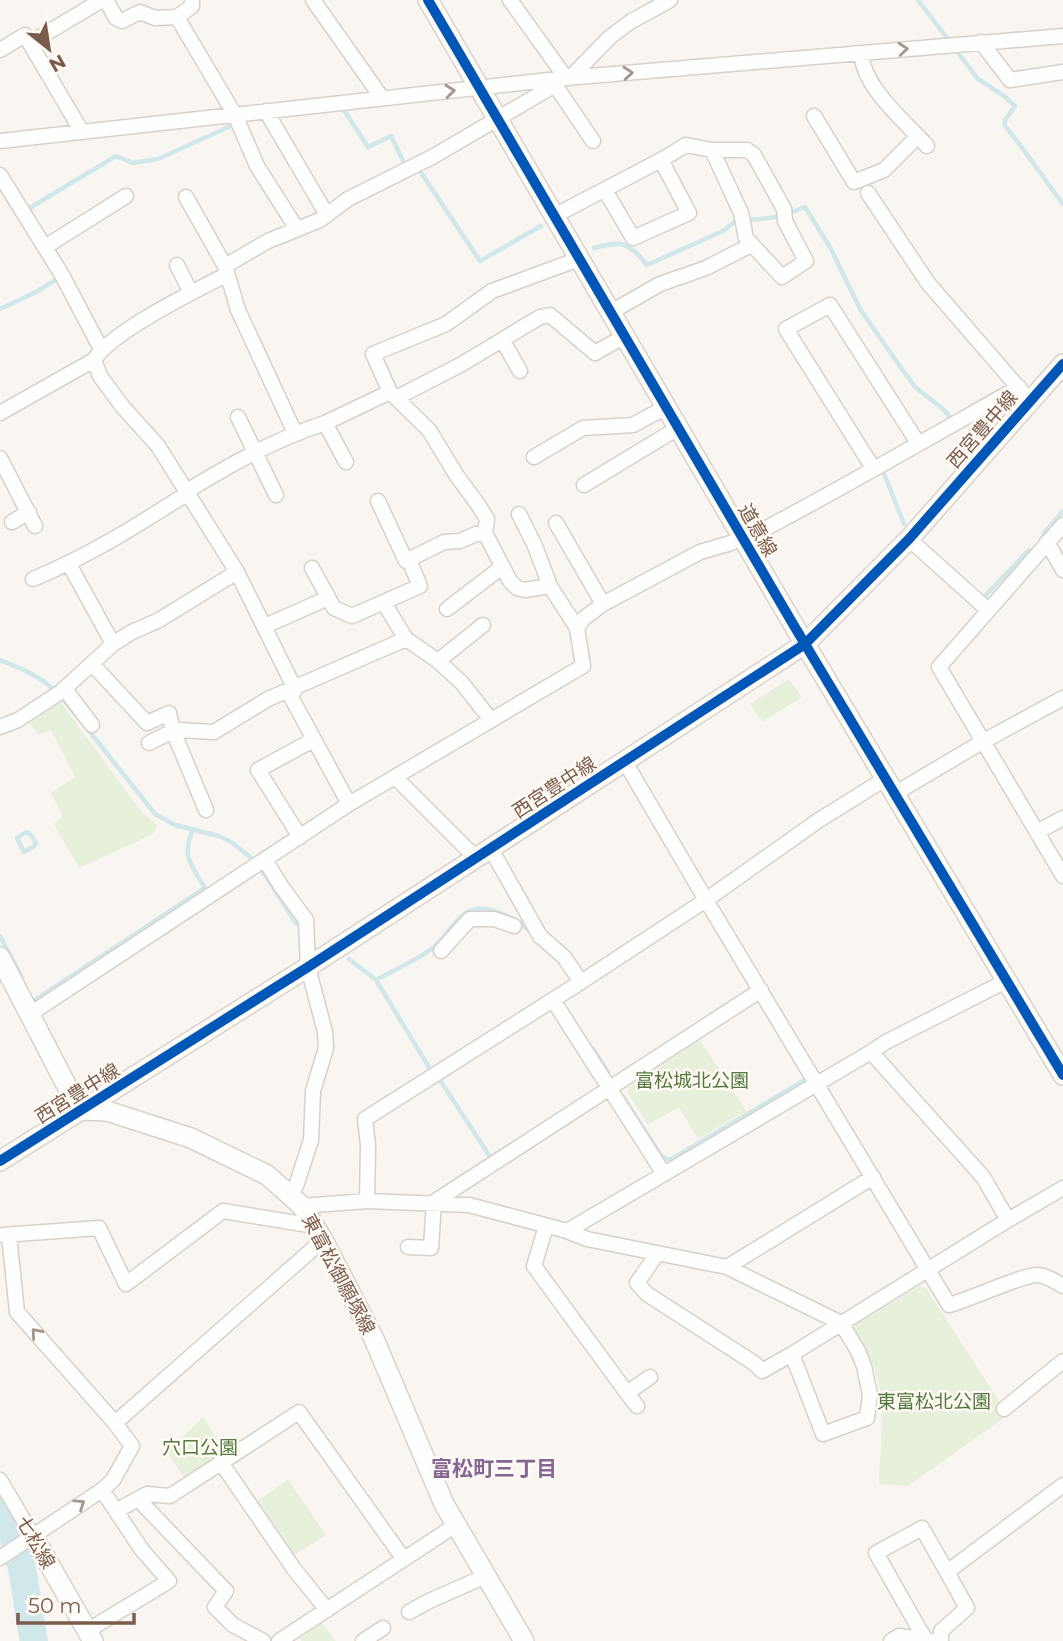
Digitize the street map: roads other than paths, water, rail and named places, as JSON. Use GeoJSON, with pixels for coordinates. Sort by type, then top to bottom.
{"type":"FeatureCollection","features":[{"type":"Feature","properties":{"kind":"main road","name":"道意線"},"geometry":{"type":"LineString","coordinates":[[428,0],[890,787],[1062,1071]]}},
{"type":"Feature","properties":{"kind":"main road","name":"西宮豊中線"},"geometry":{"type":"LineString","coordinates":[[0,1161],[308,967],[806,643],[909,539],[1024,394],[1063,364]]}},
{"type":"Feature","properties":{"kind":"main road"},"geometry":{"type":"LineString","coordinates":[[0,957],[74,1100],[82,1110]]}},
{"type":"Feature","properties":{"kind":"main road","name":"東富松御願塚線"},"geometry":{"type":"LineString","coordinates":[[82,1110],[107,1111],[191,1138],[267,1175],[295,1199],[319,1233],[374,1339],[444,1504],[524,1641]]}},
{"type":"Feature","properties":{"kind":"main road","name":"七松線"},"geometry":{"type":"LineString","coordinates":[[28,1539],[90,1636]]}},
{"type":"Feature","properties":{"kind":"street"},"geometry":{"type":"LineString","coordinates":[[30,43],[104,0],[116,18],[122,21],[140,12],[155,18],[177,17],[192,6],[192,0]]}},
{"type":"Feature","properties":{"kind":"street"},"geometry":{"type":"LineString","coordinates":[[313,0],[382,98]]}},
{"type":"Feature","properties":{"kind":"street"},"geometry":{"type":"LineString","coordinates":[[510,0],[563,80],[593,141]]}},
{"type":"Feature","properties":{"kind":"street"},"geometry":{"type":"LineString","coordinates":[[0,413],[97,355],[163,308],[191,293],[268,241],[320,220],[348,199],[434,156],[563,80],[630,22],[670,0]]}},
{"type":"Feature","properties":{"kind":"street"},"geometry":{"type":"LineString","coordinates":[[177,17],[235,115],[257,166],[297,229]]}},
{"type":"Feature","properties":{"kind":"street"},"geometry":{"type":"LineString","coordinates":[[0,50],[25,35],[82,132]]}},
{"type":"Feature","properties":{"kind":"street"},"geometry":{"type":"LineString","coordinates":[[0,141],[479,88],[1063,36]]}},
{"type":"Feature","properties":{"kind":"street"},"geometry":{"type":"LineString","coordinates":[[981,43],[1010,80],[1063,72]]}},
{"type":"Feature","properties":{"kind":"street"},"geometry":{"type":"LineString","coordinates":[[814,116],[832,158],[854,182],[884,170],[922,141],[878,92],[862,64],[861,53]]}},
{"type":"Feature","properties":{"kind":"street"},"geometry":{"type":"LineString","coordinates":[[266,111],[327,215]]}},
{"type":"Feature","properties":{"kind":"street"},"geometry":{"type":"LineString","coordinates":[[554,216],[686,145],[712,150],[747,150],[754,155],[784,209],[785,221],[806,261],[782,277],[751,245],[746,238],[741,213],[712,150]]}},
{"type":"Feature","properties":{"kind":"street"},"geometry":{"type":"LineString","coordinates":[[604,190],[634,238],[689,213],[661,160]]}},
{"type":"Feature","properties":{"kind":"street"},"geometry":{"type":"LineString","coordinates":[[0,175],[62,275],[97,355],[100,376],[122,406],[158,446],[188,492],[237,572],[295,689]]}},
{"type":"Feature","properties":{"kind":"street"},"geometry":{"type":"LineString","coordinates":[[577,628],[583,619],[603,604],[699,552],[743,538],[829,495],[918,443],[1024,394],[928,283],[868,193]]}},
{"type":"Feature","properties":{"kind":"street"},"geometry":{"type":"LineString","coordinates":[[45,247],[126,197]]}},
{"type":"Feature","properties":{"kind":"street"},"geometry":{"type":"LineString","coordinates":[[186,197],[225,270],[238,310],[295,433]]}},
{"type":"Feature","properties":{"kind":"street"},"geometry":{"type":"LineString","coordinates":[[611,312],[660,284],[706,268],[751,245]]}},
{"type":"Feature","properties":{"kind":"street"},"geometry":{"type":"LineString","coordinates":[[550,586],[525,590],[517,588],[509,581],[485,533],[487,519],[457,477],[429,430],[393,395],[373,354],[446,324],[492,291],[579,259]]}},
{"type":"Feature","properties":{"kind":"street"},"geometry":{"type":"LineString","coordinates":[[177,265],[191,293]]}},
{"type":"Feature","properties":{"kind":"street"},"geometry":{"type":"LineString","coordinates":[[873,468],[786,329],[830,305],[918,443]]}},
{"type":"Feature","properties":{"kind":"street"},"geometry":{"type":"LineString","coordinates":[[33,579],[69,564],[118,538],[235,462],[295,433],[393,395],[503,341],[540,317],[550,315],[595,353],[625,336]]}},
{"type":"Feature","properties":{"kind":"street"},"geometry":{"type":"LineString","coordinates":[[503,341],[520,371]]}},
{"type":"Feature","properties":{"kind":"street"},"geometry":{"type":"LineString","coordinates":[[534,457],[583,428],[633,425],[666,407]]}},
{"type":"Feature","properties":{"kind":"street"},"geometry":{"type":"LineString","coordinates":[[237,417],[276,495]]}},
{"type":"Feature","properties":{"kind":"street"},"geometry":{"type":"LineString","coordinates":[[325,423],[346,461]]}},
{"type":"Feature","properties":{"kind":"street"},"geometry":{"type":"LineString","coordinates":[[584,485],[678,428]]}},
{"type":"Feature","properties":{"kind":"street"},"geometry":{"type":"LineString","coordinates":[[0,458],[32,519],[12,522]]}},
{"type":"Feature","properties":{"kind":"street"},"geometry":{"type":"LineString","coordinates":[[313,568],[334,608],[352,616],[420,586],[378,502]]}},
{"type":"Feature","properties":{"kind":"street"},"geometry":{"type":"LineString","coordinates":[[30,1014],[349,804],[583,666],[577,628],[550,586],[519,514]]}},
{"type":"Feature","properties":{"kind":"street"},"geometry":{"type":"LineString","coordinates":[[556,523],[603,604]]}},
{"type":"Feature","properties":{"kind":"street"},"geometry":{"type":"LineString","coordinates":[[1063,525],[939,667],[1063,876]]}},
{"type":"Feature","properties":{"kind":"street"},"geometry":{"type":"LineString","coordinates":[[409,560],[444,542],[460,541],[485,533]]}},
{"type":"Feature","properties":{"kind":"street"},"geometry":{"type":"LineString","coordinates":[[909,539],[988,610]]}},
{"type":"Feature","properties":{"kind":"street"},"geometry":{"type":"LineString","coordinates":[[1047,542],[1063,570]]}},
{"type":"Feature","properties":{"kind":"street"},"geometry":{"type":"LineString","coordinates":[[69,564],[113,644]]}},
{"type":"Feature","properties":{"kind":"street"},"geometry":{"type":"LineString","coordinates":[[447,609],[502,567]]}},
{"type":"Feature","properties":{"kind":"street"},"geometry":{"type":"LineString","coordinates":[[0,727],[19,720],[61,691],[113,644],[237,572]]}},
{"type":"Feature","properties":{"kind":"street"},"geometry":{"type":"LineString","coordinates":[[265,626],[328,598]]}},
{"type":"Feature","properties":{"kind":"street"},"geometry":{"type":"LineString","coordinates":[[384,603],[405,639],[439,661],[462,683],[491,720]]}},
{"type":"Feature","properties":{"kind":"street"},"geometry":{"type":"LineString","coordinates":[[439,661],[483,625]]}},
{"type":"Feature","properties":{"kind":"street"},"geometry":{"type":"LineString","coordinates":[[149,743],[173,732],[194,729],[214,732],[268,699],[405,639]]}},
{"type":"Feature","properties":{"kind":"street"},"geometry":{"type":"LineString","coordinates":[[92,664],[147,723],[169,713],[173,732],[206,810]]}},
{"type":"Feature","properties":{"kind":"street"},"geometry":{"type":"LineString","coordinates":[[295,689],[291,697],[349,804]]}},
{"type":"Feature","properties":{"kind":"street"},"geometry":{"type":"LineString","coordinates":[[61,691],[92,725]]}},
{"type":"Feature","properties":{"kind":"street"},"geometry":{"type":"LineString","coordinates":[[367,1201],[368,1146],[365,1119],[706,900],[819,820],[982,742],[1063,698]]}},
{"type":"Feature","properties":{"kind":"street"},"geometry":{"type":"LineString","coordinates":[[300,837],[258,770],[313,740]]}},
{"type":"Feature","properties":{"kind":"street"},"geometry":{"type":"LineString","coordinates":[[625,762],[950,1305],[1035,1275],[1051,1279],[1063,1286]]}},
{"type":"Feature","properties":{"kind":"street"},"geometry":{"type":"LineString","coordinates":[[395,777],[484,853],[540,936],[564,957],[581,982]]}},
{"type":"Feature","properties":{"kind":"street"},"geometry":{"type":"LineString","coordinates":[[1037,832],[1063,818]]}},
{"type":"Feature","properties":{"kind":"street"},"geometry":{"type":"LineString","coordinates":[[260,864],[281,886],[306,920],[308,967],[325,1032],[326,1048],[313,1091],[311,1140],[296,1186],[295,1199],[469,1205],[567,1231],[587,1239],[727,1267],[841,1323],[864,1366],[870,1395],[867,1418],[823,1434],[792,1354]]}},
{"type":"Feature","properties":{"kind":"street"},"geometry":{"type":"LineString","coordinates":[[441,951],[470,919],[494,919],[514,926]]}},
{"type":"Feature","properties":{"kind":"street"},"geometry":{"type":"LineString","coordinates":[[567,1231],[892,1038],[1006,981]]}},
{"type":"Feature","properties":{"kind":"street"},"geometry":{"type":"LineString","coordinates":[[433,1202],[761,990]]}},
{"type":"Feature","properties":{"kind":"street"},"geometry":{"type":"LineString","coordinates":[[553,1000],[664,1174]]}},
{"type":"Feature","properties":{"kind":"street"},"geometry":{"type":"LineString","coordinates":[[872,1052],[983,1178],[1008,1220]]}},
{"type":"Feature","properties":{"kind":"street"},"geometry":{"type":"LineString","coordinates":[[727,1267],[873,1177]]}},
{"type":"Feature","properties":{"kind":"street"},"geometry":{"type":"LineString","coordinates":[[657,1254],[636,1283],[648,1294],[754,1363],[762,1371],[1063,1188]]}},
{"type":"Feature","properties":{"kind":"street"},"geometry":{"type":"LineString","coordinates":[[408,1247],[431,1248],[433,1202]]}},
{"type":"Feature","properties":{"kind":"street"},"geometry":{"type":"LineString","coordinates":[[4,1556],[102,1490],[113,1480],[132,1446],[18,1312],[4,1235],[99,1228],[126,1284],[223,1211],[319,1233]]}},
{"type":"Feature","properties":{"kind":"street"},"geometry":{"type":"LineString","coordinates":[[546,1226],[534,1266],[578,1317],[637,1406]]}},
{"type":"Feature","properties":{"kind":"street"},"geometry":{"type":"LineString","coordinates":[[115,1423],[319,1233]]}},
{"type":"Feature","properties":{"kind":"street"},"geometry":{"type":"LineString","coordinates":[[1004,1409],[1063,1361]]}},
{"type":"Feature","properties":{"kind":"street"},"geometry":{"type":"LineString","coordinates":[[627,1393],[650,1377]]}},
{"type":"Feature","properties":{"kind":"street"},"geometry":{"type":"LineString","coordinates":[[116,1511],[147,1494],[170,1496],[299,1412],[403,1558]]}},
{"type":"Feature","properties":{"kind":"street"},"geometry":{"type":"LineString","coordinates":[[222,1464],[294,1569],[327,1610]]}},
{"type":"Feature","properties":{"kind":"street","name":"七松線"},"geometry":{"type":"LineString","coordinates":[[0,1480],[28,1539]]}},
{"type":"Feature","properties":{"kind":"street"},"geometry":{"type":"LineString","coordinates":[[947,1572],[1063,1485]]}},
{"type":"Feature","properties":{"kind":"street"},"geometry":{"type":"LineString","coordinates":[[90,1636],[169,1581],[142,1550],[102,1490]]}},
{"type":"Feature","properties":{"kind":"street"},"geometry":{"type":"LineString","coordinates":[[138,1499],[226,1591],[215,1607],[233,1625],[263,1641]]}},
{"type":"Feature","properties":{"kind":"street"},"geometry":{"type":"LineString","coordinates":[[279,1641],[456,1525]]}},
{"type":"Feature","properties":{"kind":"street"},"geometry":{"type":"LineString","coordinates":[[928,1640],[876,1553],[922,1528],[967,1608],[940,1631],[941,1641]]}},
{"type":"Feature","properties":{"kind":"street"},"geometry":{"type":"LineString","coordinates":[[409,1612],[485,1576]]}},
{"type":"Feature","properties":{"kind":"street"},"geometry":{"type":"LineString","coordinates":[[363,1641],[380,1634]]}},
{"type":"Feature","properties":{"kind":"street"},"geometry":{"type":"LineString","coordinates":[[891,1641],[899,1636],[928,1640]]}},
{"type":"Feature","properties":{"kind":"waterway"},"geometry":{"type":"LineString","coordinates":[[918,0],[978,79],[1015,106],[1005,120],[1005,126],[1063,204]]}},
{"type":"Feature","properties":{"kind":"waterway"},"geometry":{"type":"LineString","coordinates":[[341,110],[344,110],[368,147],[391,136],[403,161]]}},
{"type":"Feature","properties":{"kind":"waterway"},"geometry":{"type":"LineString","coordinates":[[28,209],[116,156],[133,163],[158,159],[235,124]]}},
{"type":"Feature","properties":{"kind":"waterway"},"geometry":{"type":"LineString","coordinates":[[420,171],[480,261],[541,226]]}},
{"type":"Feature","properties":{"kind":"waterway"},"geometry":{"type":"LineString","coordinates":[[594,248],[612,244],[624,245],[630,247],[647,265],[723,231],[738,219],[772,218],[805,207],[831,249],[860,309],[915,387],[950,417]]}},
{"type":"Feature","properties":{"kind":"waterway"},"geometry":{"type":"LineString","coordinates":[[0,309],[59,278]]}},
{"type":"Feature","properties":{"kind":"waterway"},"geometry":{"type":"LineString","coordinates":[[883,471],[904,524]]}},
{"type":"Feature","properties":{"kind":"waterway"},"geometry":{"type":"LineString","coordinates":[[1044,533],[1063,511]]}},
{"type":"Feature","properties":{"kind":"waterway"},"geometry":{"type":"LineString","coordinates":[[984,597],[1029,550]]}},
{"type":"Feature","properties":{"kind":"waterway"},"geometry":{"type":"LineString","coordinates":[[0,660],[43,681],[76,715]]}},
{"type":"Feature","properties":{"kind":"waterway"},"geometry":{"type":"LineString","coordinates":[[86,727],[155,814],[175,825],[219,836],[231,842],[250,857],[296,923],[303,928]]}},
{"type":"Feature","properties":{"kind":"waterway"},"geometry":{"type":"LineString","coordinates":[[35,1000],[205,888],[189,860],[189,838],[193,829]]}},
{"type":"Feature","properties":{"kind":"waterway"},"geometry":{"type":"LineString","coordinates":[[20,844],[17,838],[26,832],[36,843],[24,852],[21,846]]}},
{"type":"Feature","properties":{"kind":"waterway"},"geometry":{"type":"LineString","coordinates":[[349,959],[376,980],[427,952],[471,910],[499,913],[518,922],[532,933]]}},
{"type":"Feature","properties":{"kind":"waterway"},"geometry":{"type":"LineString","coordinates":[[0,936],[22,978]]}},
{"type":"Feature","properties":{"kind":"waterway"},"geometry":{"type":"LineString","coordinates":[[376,980],[430,1069]]}},
{"type":"Feature","properties":{"kind":"waterway"},"geometry":{"type":"LineString","coordinates":[[593,1049],[608,1072]]}},
{"type":"Feature","properties":{"kind":"waterway"},"geometry":{"type":"LineString","coordinates":[[440,1080],[492,1160]]}},
{"type":"Feature","properties":{"kind":"waterway"},"geometry":{"type":"LineString","coordinates":[[623,1097],[662,1157],[670,1160],[803,1081]]}},
{"type":"Feature","properties":{"kind":"waterway"},"geometry":{"type":"LineString","coordinates":[[0,1510],[9,1526],[20,1558],[34,1641]]}},
{"type":"Feature","properties":{"kind":"district","name":"富松町三丁目"},"geometry":{"type":"Point","coordinates":[494,1469]}},
{"type":"Feature","properties":{"kind":"park label","name":"富松城北公園"},"geometry":{"type":"Point","coordinates":[692,1080]}},
{"type":"Feature","properties":{"kind":"park label","name":"東富松北公園"},"geometry":{"type":"Point","coordinates":[934,1401]}},
{"type":"Feature","properties":{"kind":"park label","name":"穴口公園"},"geometry":{"type":"Point","coordinates":[200,1447]}}]}
